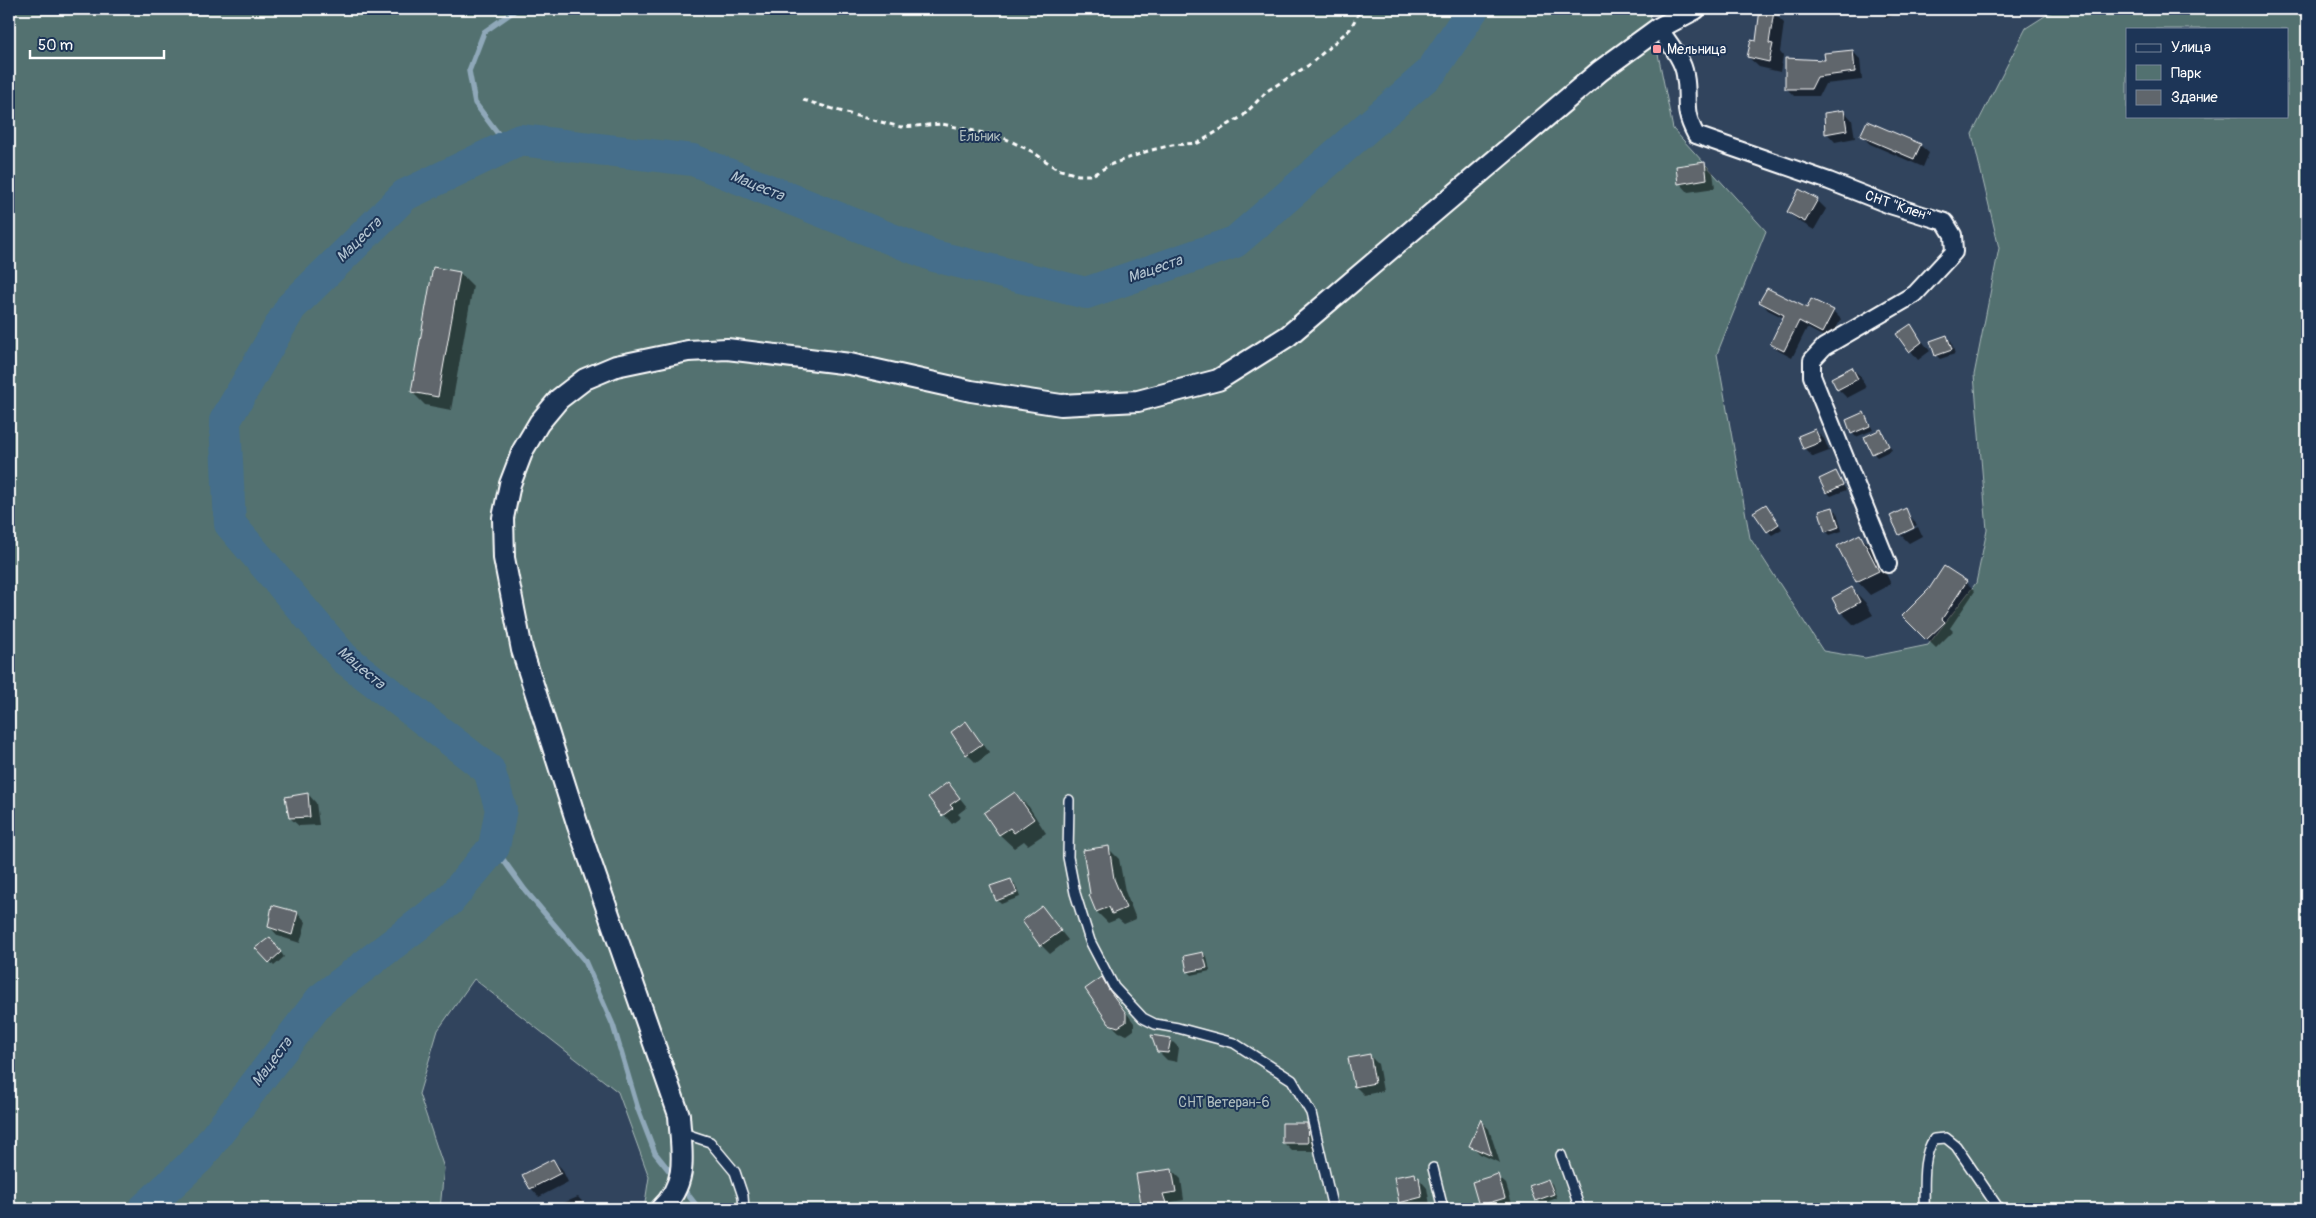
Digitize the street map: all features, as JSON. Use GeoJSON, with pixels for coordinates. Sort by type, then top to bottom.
{"type":"FeatureCollection","features":[{"type":"Feature","properties":{"kind":"street"},"geometry":{"type":"LineString","coordinates":[[661,1209],[675,1191],[681,1178],[679,1115],[578,826],[522,650],[504,558],[503,518],[510,484],[523,450],[539,423],[559,399],[585,379],[616,366],[688,351],[727,349],[850,364],[971,392],[1060,405],[1138,401],[1218,380],[1288,336],[1600,71],[1659,28],[1695,9]]}},
{"type":"Feature","properties":{"kind":"street","name":"СНТ \"Клен\""},"geometry":{"type":"LineString","coordinates":[[1659,28],[1682,65],[1686,75],[1688,119],[1696,135],[1829,180],[1890,205],[1945,222],[1952,235],[1954,252],[1915,294],[1824,347],[1812,360],[1812,376],[1888,564]]}},
{"type":"Feature","properties":{"kind":"lane"},"geometry":{"type":"LineString","coordinates":[[1069,800],[1068,857],[1074,893],[1090,941],[1114,987],[1149,1022],[1234,1042],[1292,1080],[1311,1113],[1333,1209]]}},
{"type":"Feature","properties":{"kind":"lane"},"geometry":{"type":"LineString","coordinates":[[680,1132],[710,1142],[735,1172],[743,1196],[744,1209]]}},
{"type":"Feature","properties":{"kind":"lane"},"geometry":{"type":"LineString","coordinates":[[1924,1209],[1928,1147],[1934,1139],[1946,1138],[1956,1146],[1999,1209]]}},
{"type":"Feature","properties":{"kind":"lane"},"geometry":{"type":"LineString","coordinates":[[1561,1155],[1580,1209]]}},
{"type":"Feature","properties":{"kind":"lane"},"geometry":{"type":"LineString","coordinates":[[1433,1168],[1443,1209]]}},
{"type":"Feature","properties":{"kind":"path"},"geometry":{"type":"LineString","coordinates":[[803,100],[853,116],[901,126],[942,124],[1002,138],[1033,152],[1057,169],[1078,176],[1092,175],[1112,164],[1148,151],[1172,145],[1198,143],[1243,116],[1267,91],[1309,65],[1350,29],[1361,9]]}},
{"type":"Feature","properties":{"kind":"green space"},"geometry":{"type":"Polygon","coordinates":[[[9,9],[1659,9],[1650,14],[1673,129],[1766,231],[1717,354],[1750,538],[1823,651],[1865,658],[1928,645],[1976,583],[1987,530],[1974,375],[1999,248],[1972,134],[2026,28],[2056,9],[2307,9],[2307,1209],[644,1209],[649,1177],[618,1092],[474,979],[438,1030],[419,1094],[444,1168],[440,1209],[9,1209],[9,9]]]}},
{"type":"Feature","properties":{"kind":"building"},"geometry":{"type":"Polygon","coordinates":[[[1760,9],[1774,11],[1769,43],[1773,44],[1769,62],[1747,57],[1751,40],[1756,41],[1760,9]]]}},
{"type":"Feature","properties":{"kind":"building"},"geometry":{"type":"Polygon","coordinates":[[[1853,50],[1855,72],[1817,77],[1811,89],[1785,89],[1785,58],[1825,60],[1824,53],[1853,50]]]}},
{"type":"Feature","properties":{"kind":"building"},"geometry":{"type":"Polygon","coordinates":[[[1844,110],[1847,130],[1825,134],[1824,113],[1844,110]]]}},
{"type":"Feature","properties":{"kind":"building"},"geometry":{"type":"Polygon","coordinates":[[[1867,121],[1921,144],[1914,159],[1860,136],[1867,121]]]}},
{"type":"Feature","properties":{"kind":"building"},"geometry":{"type":"Polygon","coordinates":[[[1705,162],[1707,179],[1678,184],[1676,166],[1705,162]]]}},
{"type":"Feature","properties":{"kind":"building"},"geometry":{"type":"Polygon","coordinates":[[[1799,189],[1818,199],[1805,222],[1787,212],[1799,189]]]}},
{"type":"Feature","properties":{"kind":"building"},"geometry":{"type":"Polygon","coordinates":[[[433,267],[460,272],[438,397],[411,392],[433,267]]]}},
{"type":"Feature","properties":{"kind":"building"},"geometry":{"type":"Polygon","coordinates":[[[1767,288],[1807,308],[1811,299],[1834,310],[1822,333],[1799,321],[1784,351],[1770,344],[1784,315],[1759,302],[1767,288]]]}},
{"type":"Feature","properties":{"kind":"building"},"geometry":{"type":"Polygon","coordinates":[[[1911,324],[1922,342],[1909,352],[1896,334],[1911,324]]]}},
{"type":"Feature","properties":{"kind":"building"},"geometry":{"type":"Polygon","coordinates":[[[1947,335],[1952,350],[1935,356],[1930,341],[1947,335]]]}},
{"type":"Feature","properties":{"kind":"building"},"geometry":{"type":"Polygon","coordinates":[[[1852,367],[1858,379],[1837,390],[1831,378],[1852,367]]]}},
{"type":"Feature","properties":{"kind":"building"},"geometry":{"type":"Polygon","coordinates":[[[1864,412],[1870,426],[1851,434],[1846,420],[1864,412]]]}},
{"type":"Feature","properties":{"kind":"building"},"geometry":{"type":"Polygon","coordinates":[[[1815,429],[1821,442],[1803,449],[1798,436],[1815,429]]]}},
{"type":"Feature","properties":{"kind":"building"},"geometry":{"type":"Polygon","coordinates":[[[1881,429],[1889,446],[1872,454],[1864,437],[1881,429]]]}},
{"type":"Feature","properties":{"kind":"building"},"geometry":{"type":"Polygon","coordinates":[[[1836,471],[1843,485],[1826,493],[1819,479],[1836,471]]]}},
{"type":"Feature","properties":{"kind":"building"},"geometry":{"type":"Polygon","coordinates":[[[1766,504],[1779,524],[1767,532],[1753,512],[1766,504]]]}},
{"type":"Feature","properties":{"kind":"building"},"geometry":{"type":"Polygon","coordinates":[[[1833,507],[1839,527],[1825,532],[1819,511],[1833,507]]]}},
{"type":"Feature","properties":{"kind":"building"},"geometry":{"type":"Polygon","coordinates":[[[1906,508],[1914,528],[1899,535],[1890,516],[1906,508]]]}},
{"type":"Feature","properties":{"kind":"building"},"geometry":{"type":"Polygon","coordinates":[[[1860,534],[1879,571],[1856,582],[1837,546],[1860,534]]]}},
{"type":"Feature","properties":{"kind":"building"},"geometry":{"type":"Polygon","coordinates":[[[1944,566],[1967,581],[1942,619],[1945,622],[1926,640],[1902,616],[1929,589],[1944,566]]]}},
{"type":"Feature","properties":{"kind":"building"},"geometry":{"type":"Polygon","coordinates":[[[1852,587],[1860,602],[1840,613],[1832,598],[1852,587]]]}},
{"type":"Feature","properties":{"kind":"building"},"geometry":{"type":"Polygon","coordinates":[[[966,721],[982,744],[966,755],[951,732],[966,721]]]}},
{"type":"Feature","properties":{"kind":"building"},"geometry":{"type":"Polygon","coordinates":[[[948,782],[960,798],[950,805],[953,808],[942,816],[928,797],[948,782]]]}},
{"type":"Feature","properties":{"kind":"building"},"geometry":{"type":"Polygon","coordinates":[[[1015,792],[1034,819],[1014,833],[1010,828],[999,835],[984,813],[1015,792]]]}},
{"type":"Feature","properties":{"kind":"building"},"geometry":{"type":"Polygon","coordinates":[[[308,793],[310,817],[289,818],[285,797],[308,793]]]}},
{"type":"Feature","properties":{"kind":"building"},"geometry":{"type":"Polygon","coordinates":[[[1109,846],[1114,879],[1126,908],[1112,914],[1109,907],[1096,912],[1089,895],[1083,850],[1109,846]]]}},
{"type":"Feature","properties":{"kind":"building"},"geometry":{"type":"Polygon","coordinates":[[[1011,879],[1017,893],[996,901],[990,886],[1011,879]]]}},
{"type":"Feature","properties":{"kind":"building"},"geometry":{"type":"Polygon","coordinates":[[[272,905],[298,912],[292,935],[268,927],[272,905]]]}},
{"type":"Feature","properties":{"kind":"building"},"geometry":{"type":"Polygon","coordinates":[[[1042,906],[1061,931],[1040,946],[1022,921],[1042,906]]]}},
{"type":"Feature","properties":{"kind":"building"},"geometry":{"type":"Polygon","coordinates":[[[270,937],[281,952],[269,963],[255,948],[270,937]]]}},
{"type":"Feature","properties":{"kind":"building"},"geometry":{"type":"Polygon","coordinates":[[[1203,952],[1207,968],[1187,972],[1184,956],[1203,952]]]}},
{"type":"Feature","properties":{"kind":"building"},"geometry":{"type":"Polygon","coordinates":[[[1102,977],[1126,1013],[1126,1022],[1118,1027],[1109,1024],[1085,989],[1102,977]]]}},
{"type":"Feature","properties":{"kind":"building"},"geometry":{"type":"Polygon","coordinates":[[[1151,1035],[1171,1038],[1168,1053],[1157,1052],[1151,1035]]]}},
{"type":"Feature","properties":{"kind":"building"},"geometry":{"type":"Polygon","coordinates":[[[1370,1054],[1375,1083],[1354,1087],[1348,1058],[1370,1054]]]}},
{"type":"Feature","properties":{"kind":"building"},"geometry":{"type":"Polygon","coordinates":[[[1481,1119],[1492,1156],[1469,1146],[1481,1119]]]}},
{"type":"Feature","properties":{"kind":"building"},"geometry":{"type":"Polygon","coordinates":[[[1282,1123],[1307,1123],[1308,1143],[1282,1143],[1282,1123]]]}},
{"type":"Feature","properties":{"kind":"building"},"geometry":{"type":"Polygon","coordinates":[[[553,1159],[561,1173],[530,1189],[522,1175],[553,1159]]]}},
{"type":"Feature","properties":{"kind":"building"},"geometry":{"type":"Polygon","coordinates":[[[1172,1169],[1176,1192],[1163,1194],[1168,1209],[1142,1209],[1136,1174],[1172,1169]]]}},
{"type":"Feature","properties":{"kind":"building"},"geometry":{"type":"Polygon","coordinates":[[[1415,1173],[1416,1178],[1419,1177],[1422,1197],[1399,1203],[1394,1177],[1415,1173]]]}},
{"type":"Feature","properties":{"kind":"building"},"geometry":{"type":"Polygon","coordinates":[[[1498,1174],[1505,1198],[1479,1206],[1472,1182],[1498,1174]]]}},
{"type":"Feature","properties":{"kind":"building"},"geometry":{"type":"Polygon","coordinates":[[[1548,1179],[1554,1194],[1535,1201],[1529,1186],[1548,1179]]]}},
{"type":"Feature","properties":{"kind":"waterway"},"geometry":{"type":"LineString","coordinates":[[517,9],[484,32],[469,71],[475,103],[499,135],[520,140]]}},
{"type":"Feature","properties":{"kind":"waterway","name":"Мацеста"},"geometry":{"type":"LineString","coordinates":[[144,1209],[199,1158],[321,999],[449,901],[494,847],[501,809],[489,770],[344,658],[230,524],[225,421],[291,307],[405,195],[520,140],[693,160],[934,256],[1086,293],[1235,242],[1431,72],[1473,9]]}},
{"type":"Feature","properties":{"kind":"waterway"},"geometry":{"type":"LineString","coordinates":[[494,847],[525,890],[585,961],[613,1025],[638,1109],[655,1153],[675,1178]]}},
{"type":"Feature","properties":{"kind":"waterway"},"geometry":{"type":"LineString","coordinates":[[682,1187],[699,1209]]}},
{"type":"Feature","properties":{"kind":"place","name":"Мельница"},"geometry":{"type":"Point","coordinates":[1657,49]}},
{"type":"Feature","properties":{"kind":"park label","name":"Ельник"},"geometry":{"type":"Point","coordinates":[980,136]}},
{"type":"Feature","properties":{"kind":"park label","name":"СНТ Ветеран-6"},"geometry":{"type":"Point","coordinates":[1224,1102]}}]}
